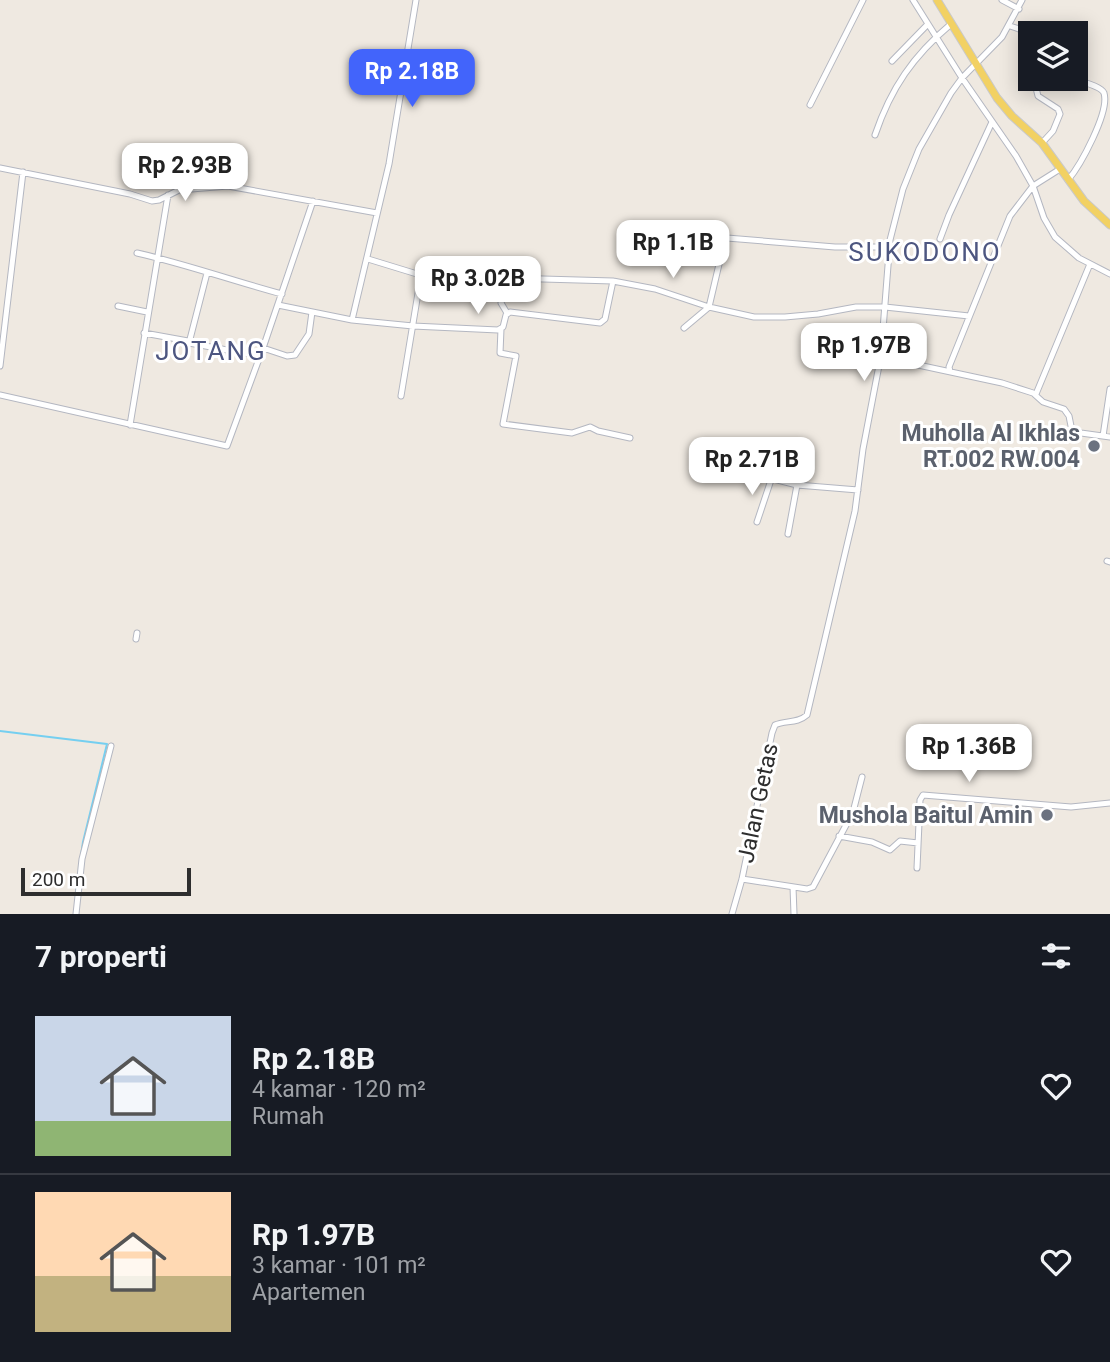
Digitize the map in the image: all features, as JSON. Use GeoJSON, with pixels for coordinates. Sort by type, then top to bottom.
{"type":"FeatureCollection","features":[{"type":"Feature","properties":{"kind":"main road"},"geometry":{"type":"LineString","coordinates":[[937,0],[997,98],[1012,116],[1042,143],[1084,201],[1110,225]]}},
{"type":"Feature","properties":{"kind":"street"},"geometry":{"type":"LineString","coordinates":[[352,320],[368,259],[400,102],[415,0]]}},
{"type":"Feature","properties":{"kind":"street"},"geometry":{"type":"LineString","coordinates":[[810,105],[863,0]]}},
{"type":"Feature","properties":{"kind":"street"},"geometry":{"type":"LineString","coordinates":[[913,0],[1035,185],[1044,218],[1055,237],[1079,258],[1110,274]]}},
{"type":"Feature","properties":{"kind":"street"},"geometry":{"type":"LineString","coordinates":[[1002,0],[1019,9]]}},
{"type":"Feature","properties":{"kind":"street"},"geometry":{"type":"LineString","coordinates":[[710,463],[797,485],[858,490],[881,357],[890,247],[899,203],[910,169],[943,106],[963,77],[1010,26],[1022,0]]}},
{"type":"Feature","properties":{"kind":"street"},"geometry":{"type":"LineString","coordinates":[[875,135],[889,100],[911,65],[922,49],[951,24]]}},
{"type":"Feature","properties":{"kind":"street"},"geometry":{"type":"LineString","coordinates":[[892,61],[927,25]]}},
{"type":"Feature","properties":{"kind":"street"},"geometry":{"type":"LineString","coordinates":[[1010,26],[1018,29]]}},
{"type":"Feature","properties":{"kind":"street"},"geometry":{"type":"LineString","coordinates":[[1068,180],[1092,144],[1103,110],[1105,95],[1102,90],[1088,84]]}},
{"type":"Feature","properties":{"kind":"street"},"geometry":{"type":"LineString","coordinates":[[1037,91],[1038,96],[1058,109],[1060,114],[1053,131],[1042,143]]}},
{"type":"Feature","properties":{"kind":"street"},"geometry":{"type":"LineString","coordinates":[[940,239],[992,122]]}},
{"type":"Feature","properties":{"kind":"street"},"geometry":{"type":"LineString","coordinates":[[0,168],[130,194],[152,201],[180,190],[228,186],[377,213]]}},
{"type":"Feature","properties":{"kind":"street"},"geometry":{"type":"LineString","coordinates":[[950,371],[949,367],[1010,216],[1035,185],[1060,169]]}},
{"type":"Feature","properties":{"kind":"street"},"geometry":{"type":"LineString","coordinates":[[0,366],[23,172]]}},
{"type":"Feature","properties":{"kind":"street"},"geometry":{"type":"LineString","coordinates":[[130,425],[168,195]]}},
{"type":"Feature","properties":{"kind":"street"},"geometry":{"type":"LineString","coordinates":[[0,395],[227,446],[313,201]]}},
{"type":"Feature","properties":{"kind":"street"},"geometry":{"type":"LineString","coordinates":[[684,328],[709,307],[723,243],[727,238],[835,247],[890,247]]}},
{"type":"Feature","properties":{"kind":"street"},"geometry":{"type":"LineString","coordinates":[[137,253],[181,263],[282,294]]}},
{"type":"Feature","properties":{"kind":"street"},"geometry":{"type":"LineString","coordinates":[[368,259],[421,275],[613,281],[678,295],[739,315],[765,317],[818,314],[856,307],[885,307],[969,316]]}},
{"type":"Feature","properties":{"kind":"street"},"geometry":{"type":"LineString","coordinates":[[1036,394],[1090,264]]}},
{"type":"Feature","properties":{"kind":"street"},"geometry":{"type":"LineString","coordinates":[[188,341],[207,273]]}},
{"type":"Feature","properties":{"kind":"street"},"geometry":{"type":"LineString","coordinates":[[401,396],[421,275]]}},
{"type":"Feature","properties":{"kind":"street"},"geometry":{"type":"LineString","coordinates":[[507,313],[501,303],[509,277]]}},
{"type":"Feature","properties":{"kind":"street"},"geometry":{"type":"LineString","coordinates":[[507,313],[600,323],[605,319],[613,281]]}},
{"type":"Feature","properties":{"kind":"street"},"geometry":{"type":"LineString","coordinates":[[0,299],[7,301]]}},
{"type":"Feature","properties":{"kind":"street"},"geometry":{"type":"LineString","coordinates":[[278,305],[352,320],[411,326],[501,329]]}},
{"type":"Feature","properties":{"kind":"street"},"geometry":{"type":"LineString","coordinates":[[118,306],[147,312]]}},
{"type":"Feature","properties":{"kind":"street"},"geometry":{"type":"LineString","coordinates":[[263,348],[287,356],[295,355],[309,334],[312,312]]}},
{"type":"Feature","properties":{"kind":"street"},"geometry":{"type":"LineString","coordinates":[[507,313],[501,329],[500,354],[516,356],[503,425],[572,433],[590,427],[629,438]]}},
{"type":"Feature","properties":{"kind":"street"},"geometry":{"type":"LineString","coordinates":[[144,333],[260,356]]}},
{"type":"Feature","properties":{"kind":"street"},"geometry":{"type":"LineString","coordinates":[[881,357],[1002,383],[1036,394],[1043,402],[1064,409],[1071,426],[1081,433],[1107,436],[1110,389]]}},
{"type":"Feature","properties":{"kind":"street"},"geometry":{"type":"LineString","coordinates":[[757,522],[771,480]]}},
{"type":"Feature","properties":{"kind":"street"},"geometry":{"type":"LineString","coordinates":[[788,534],[797,485]]}},
{"type":"Feature","properties":{"kind":"street","name":"Jalan Getas"},"geometry":{"type":"LineString","coordinates":[[732,914],[775,725],[797,721],[807,715],[843,567],[858,490]]}},
{"type":"Feature","properties":{"kind":"street"},"geometry":{"type":"LineString","coordinates":[[76,914],[82,859],[111,746]]}},
{"type":"Feature","properties":{"kind":"street"},"geometry":{"type":"LineString","coordinates":[[742,879],[807,889],[813,887],[853,812],[862,777]]}},
{"type":"Feature","properties":{"kind":"street"},"geometry":{"type":"LineString","coordinates":[[917,868],[920,800],[923,795],[1071,807],[1110,803]]}},
{"type":"Feature","properties":{"kind":"street"},"geometry":{"type":"LineString","coordinates":[[839,836],[872,842],[890,850],[900,841],[918,843]]}},
{"type":"Feature","properties":{"kind":"street"},"geometry":{"type":"LineString","coordinates":[[793,887],[794,914]]}},
{"type":"Feature","properties":{"kind":"waterway"},"geometry":{"type":"LineString","coordinates":[[0,731],[107,744],[83,842],[76,892]]}},
{"type":"Feature","properties":{"kind":"place","name":"Muholla Al Ikhlas RT.002 RW.004"},"geometry":{"type":"Point","coordinates":[1094,446]}},
{"type":"Feature","properties":{"kind":"place","name":"Mushola Baitul Amin"},"geometry":{"type":"Point","coordinates":[1047,815]}},
{"type":"Feature","properties":{"kind":"district","name":"SUKODONO"},"geometry":{"type":"Point","coordinates":[925,252]}},
{"type":"Feature","properties":{"kind":"district","name":"JOTANG"},"geometry":{"type":"Point","coordinates":[211,351]}}]}
